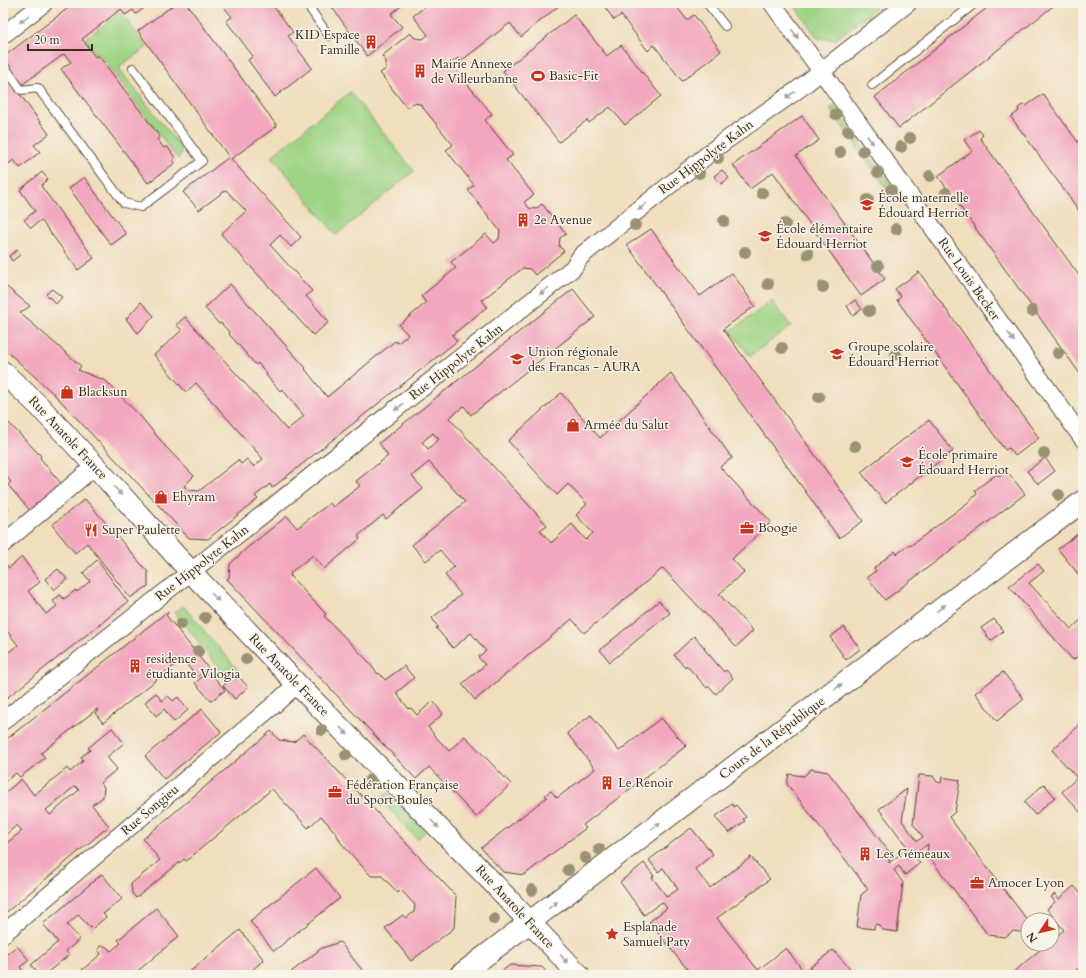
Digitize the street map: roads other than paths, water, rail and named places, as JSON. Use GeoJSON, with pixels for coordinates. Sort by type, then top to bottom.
{"type":"FeatureCollection","features":[{"type":"Feature","properties":{"kind":"street"},"geometry":{"type":"LineString","coordinates":[[3,35],[44,3]]}},
{"type":"Feature","properties":{"kind":"street","name":"Rue Louis Becker"},"geometry":{"type":"LineString","coordinates":[[772,3],[1083,439]]}},
{"type":"Feature","properties":{"kind":"street","name":"Rue Hippolyte Kahn"},"geometry":{"type":"LineString","coordinates":[[3,721],[573,268],[581,256],[660,192],[735,133],[822,72],[908,3]]}},
{"type":"Feature","properties":{"kind":"street","name":"Rue Anatole France"},"geometry":{"type":"LineString","coordinates":[[3,372],[96,466],[191,572],[297,684],[495,885],[579,975]]}},
{"type":"Feature","properties":{"kind":"street"},"geometry":{"type":"LineString","coordinates":[[3,544],[96,466]]}},
{"type":"Feature","properties":{"kind":"street","name":"Cours de la République"},"geometry":{"type":"LineString","coordinates":[[460,975],[1083,501]]}},
{"type":"Feature","properties":{"kind":"street","name":"Rue Songieu"},"geometry":{"type":"LineString","coordinates":[[3,934],[297,684]]}},
{"type":"Feature","properties":{"kind":"lane"},"geometry":{"type":"LineString","coordinates":[[306,3],[329,36]]}},
{"type":"Feature","properties":{"kind":"lane"},"geometry":{"type":"LineString","coordinates":[[708,3],[725,26]]}},
{"type":"Feature","properties":{"kind":"lane"},"geometry":{"type":"LineString","coordinates":[[872,85],[975,3]]}},
{"type":"Feature","properties":{"kind":"lane"},"geometry":{"type":"LineString","coordinates":[[3,64],[21,90],[38,88],[124,203],[141,207],[202,161],[133,68]]}},
{"type":"Feature","properties":{"kind":"place","name":"KID Espace Famille"},"geometry":{"type":"Point","coordinates":[371,42]}},
{"type":"Feature","properties":{"kind":"place","name":"Mairie Annexe de Villeurbanne"},"geometry":{"type":"Point","coordinates":[420,71]}},
{"type":"Feature","properties":{"kind":"place","name":"Basic-Fit"},"geometry":{"type":"Point","coordinates":[538,76]}},
{"type":"Feature","properties":{"kind":"place","name":"École maternelle Édouard Herriot"},"geometry":{"type":"Point","coordinates":[867,205]}},
{"type":"Feature","properties":{"kind":"place","name":"2e Avenue"},"geometry":{"type":"Point","coordinates":[523,220]}},
{"type":"Feature","properties":{"kind":"place","name":"École élémentaire Édouard Herriot"},"geometry":{"type":"Point","coordinates":[765,236]}},
{"type":"Feature","properties":{"kind":"place","name":"Groupe scolaire Édouard Herriot"},"geometry":{"type":"Point","coordinates":[837,354]}},
{"type":"Feature","properties":{"kind":"place","name":"Union régionale des Francas - AURA"},"geometry":{"type":"Point","coordinates":[517,359]}},
{"type":"Feature","properties":{"kind":"place","name":"Blacksun"},"geometry":{"type":"Point","coordinates":[67,392]}},
{"type":"Feature","properties":{"kind":"place","name":"Armée du Salut"},"geometry":{"type":"Point","coordinates":[573,425]}},
{"type":"Feature","properties":{"kind":"place","name":"École primaire Édouard Herriot"},"geometry":{"type":"Point","coordinates":[907,462]}},
{"type":"Feature","properties":{"kind":"place","name":"Ehyram"},"geometry":{"type":"Point","coordinates":[161,497]}},
{"type":"Feature","properties":{"kind":"place","name":"Boogie"},"geometry":{"type":"Point","coordinates":[747,528]}},
{"type":"Feature","properties":{"kind":"place","name":"Super Paulette"},"geometry":{"type":"Point","coordinates":[91,530]}},
{"type":"Feature","properties":{"kind":"place","name":"residence étudiante Vilogia"},"geometry":{"type":"Point","coordinates":[135,666]}},
{"type":"Feature","properties":{"kind":"place","name":"Le Renoir"},"geometry":{"type":"Point","coordinates":[607,783]}},
{"type":"Feature","properties":{"kind":"place","name":"Fédération Française du Sport Boules"},"geometry":{"type":"Point","coordinates":[335,792]}},
{"type":"Feature","properties":{"kind":"place","name":"Les Gémeaux"},"geometry":{"type":"Point","coordinates":[865,854]}},
{"type":"Feature","properties":{"kind":"place","name":"Amocer Lyon"},"geometry":{"type":"Point","coordinates":[977,883]}},
{"type":"Feature","properties":{"kind":"place","name":"Esplanade Samuel Paty"},"geometry":{"type":"Point","coordinates":[612,934]}}]}
